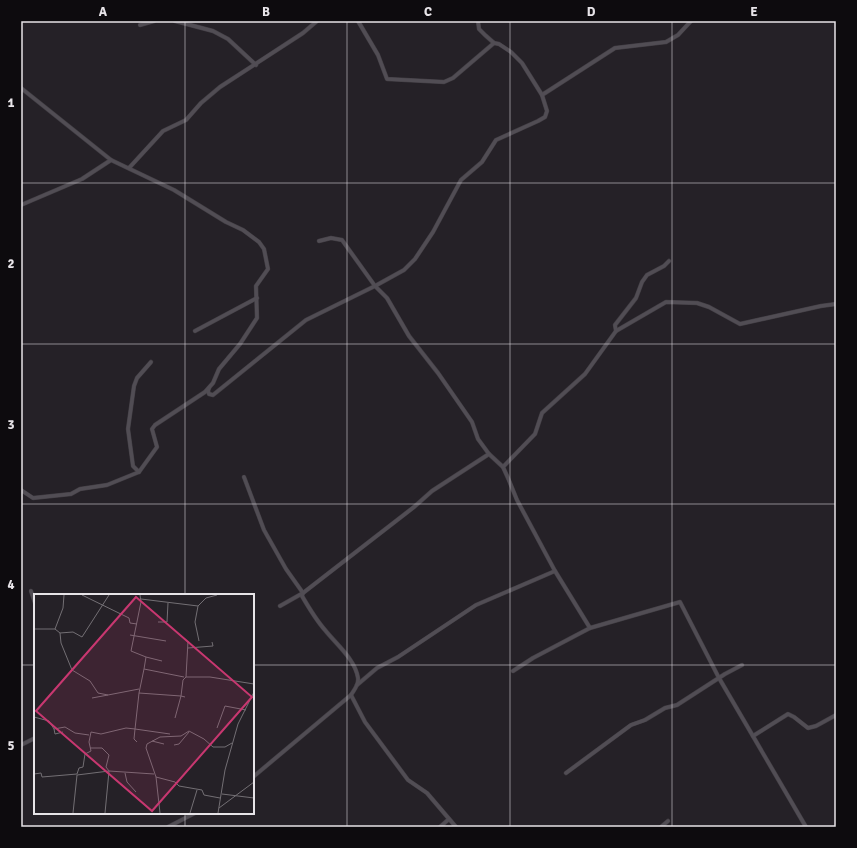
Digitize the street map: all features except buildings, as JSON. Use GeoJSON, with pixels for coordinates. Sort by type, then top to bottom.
{"type":"FeatureCollection","features":[{"type":"Feature","properties":{"kind":"street"},"geometry":{"type":"LineString","coordinates":[[140,25],[154,21]]}},
{"type":"Feature","properties":{"kind":"street"},"geometry":{"type":"LineString","coordinates":[[175,21],[213,32],[228,39],[256,65]]}},
{"type":"Feature","properties":{"kind":"street"},"geometry":{"type":"LineString","coordinates":[[129,168],[163,131],[186,120],[201,103],[220,87],[256,65],[317,21]]}},
{"type":"Feature","properties":{"kind":"street"},"geometry":{"type":"LineString","coordinates":[[358,21],[378,54],[387,79],[444,82],[453,78],[494,43]]}},
{"type":"Feature","properties":{"kind":"street"},"geometry":{"type":"LineString","coordinates":[[21,88],[111,160],[174,190],[226,222],[242,230],[259,242],[264,249],[268,269],[256,286],[257,318],[240,344],[220,369],[208,391],[209,394],[213,395],[306,320],[404,270],[415,259],[433,232],[461,180],[479,166],[496,140],[545,117],[547,111],[542,95],[522,63],[511,52],[500,44],[494,43],[479,30],[478,21]]}},
{"type":"Feature","properties":{"kind":"street"},"geometry":{"type":"LineString","coordinates":[[542,95],[615,48],[666,42],[678,35],[692,21]]}},
{"type":"Feature","properties":{"kind":"street"},"geometry":{"type":"LineString","coordinates":[[21,205],[82,179],[111,160]]}},
{"type":"Feature","properties":{"kind":"street"},"geometry":{"type":"LineString","coordinates":[[319,240],[331,238],[342,240],[375,286],[387,298],[409,336],[438,373],[472,422],[478,439],[502,468],[517,500],[556,571],[590,628]]}},
{"type":"Feature","properties":{"kind":"street"},"geometry":{"type":"LineString","coordinates":[[616,330],[615,326],[636,298],[642,282],[647,275],[664,266],[669,261]]}},
{"type":"Feature","properties":{"kind":"street"},"geometry":{"type":"LineString","coordinates":[[196,331],[256,298]]}},
{"type":"Feature","properties":{"kind":"street"},"geometry":{"type":"LineString","coordinates":[[502,468],[535,434],[542,413],[585,374],[616,330],[666,302],[697,303],[709,307],[740,324],[836,304]]}},
{"type":"Feature","properties":{"kind":"street"},"geometry":{"type":"LineString","coordinates":[[139,472],[132,466],[128,428],[134,386],[137,378],[151,362]]}},
{"type":"Feature","properties":{"kind":"street"},"geometry":{"type":"LineString","coordinates":[[21,490],[33,498],[70,494],[93,486],[107,485],[139,472],[157,447],[152,429],[155,425],[205,392],[213,383]]}},
{"type":"Feature","properties":{"kind":"street"},"geometry":{"type":"LineString","coordinates":[[280,606],[303,593],[414,507],[432,491],[489,454]]}},
{"type":"Feature","properties":{"kind":"street"},"geometry":{"type":"LineString","coordinates":[[244,477],[264,530],[286,569],[303,593],[302,596],[306,604],[324,629],[344,652],[355,669],[358,679],[357,685]]}},
{"type":"Feature","properties":{"kind":"street"},"geometry":{"type":"LineString","coordinates":[[254,776],[351,695],[357,685],[377,668],[398,657],[476,605],[556,571]]}},
{"type":"Feature","properties":{"kind":"street"},"geometry":{"type":"LineString","coordinates":[[31,591],[34,600]]}},
{"type":"Feature","properties":{"kind":"street"},"geometry":{"type":"LineString","coordinates":[[513,671],[533,658],[590,628],[680,602],[719,678],[806,827]]}},
{"type":"Feature","properties":{"kind":"street"},"geometry":{"type":"LineString","coordinates":[[566,773],[631,725],[645,720],[665,708],[677,705],[742,665]]}},
{"type":"Feature","properties":{"kind":"street"},"geometry":{"type":"LineString","coordinates":[[351,695],[365,722],[408,780],[426,793],[456,827]]}},
{"type":"Feature","properties":{"kind":"street"},"geometry":{"type":"LineString","coordinates":[[753,736],[788,714],[808,728],[816,726],[836,715]]}},
{"type":"Feature","properties":{"kind":"street"},"geometry":{"type":"LineString","coordinates":[[21,745],[34,738]]}},
{"type":"Feature","properties":{"kind":"street"},"geometry":{"type":"LineString","coordinates":[[168,827],[193,814]]}},
{"type":"Feature","properties":{"kind":"street"},"geometry":{"type":"LineString","coordinates":[[440,827],[449,819]]}},
{"type":"Feature","properties":{"kind":"street"},"geometry":{"type":"LineString","coordinates":[[661,827],[668,821]]}}]}
